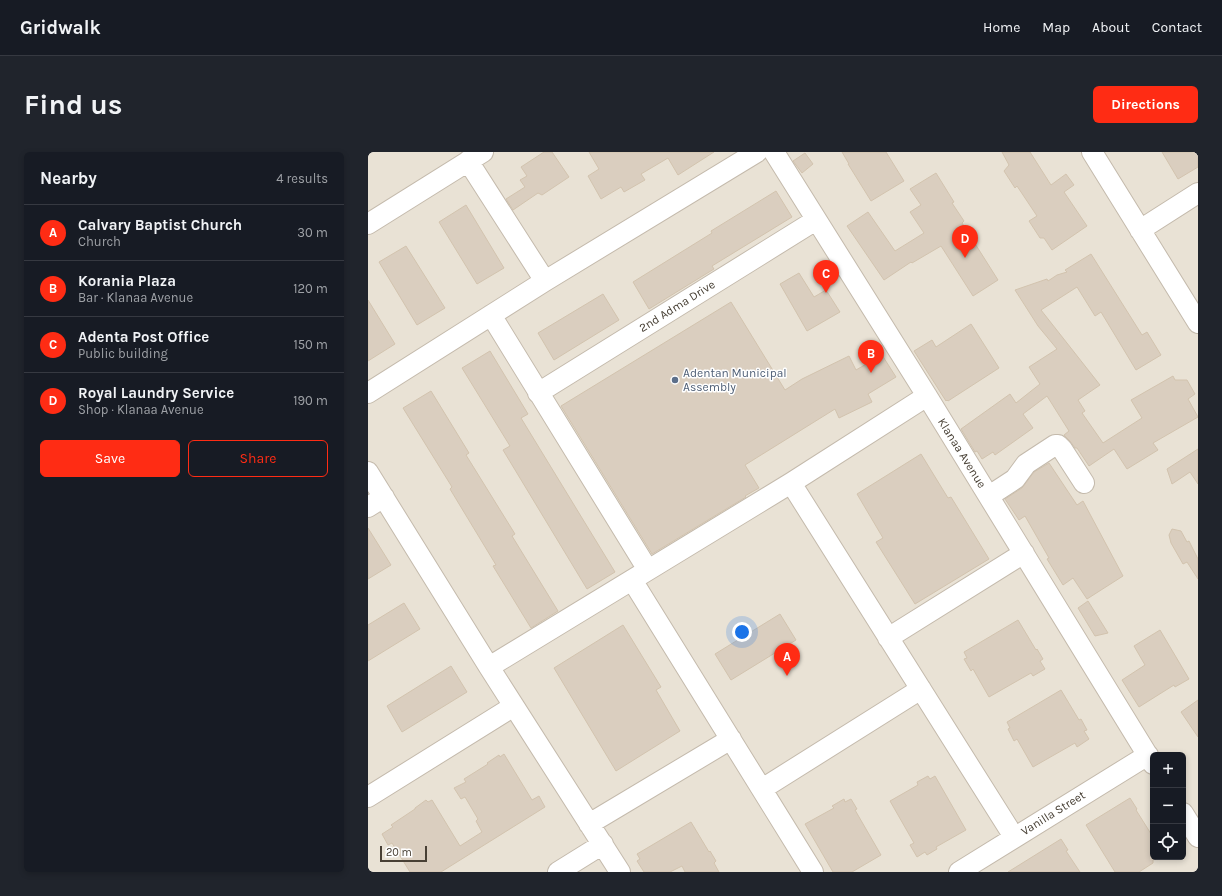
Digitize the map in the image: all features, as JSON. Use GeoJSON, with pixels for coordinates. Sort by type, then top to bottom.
{"type":"FeatureCollection","features":[{"type":"Feature","properties":{"kind":"street"},"geometry":{"type":"LineString","coordinates":[[1092,152],[1198,323]]}},
{"type":"Feature","properties":{"kind":"street"},"geometry":{"type":"LineString","coordinates":[[368,393],[545,282],[772,153]]}},
{"type":"Feature","properties":{"kind":"street","name":"Klanaa Avenue"},"geometry":{"type":"LineString","coordinates":[[772,153],[928,396],[1150,760]]}},
{"type":"Feature","properties":{"kind":"street"},"geometry":{"type":"LineString","coordinates":[[368,224],[475,157],[545,282]]}},
{"type":"Feature","properties":{"kind":"street"},"geometry":{"type":"LineString","coordinates":[[1140,230],[1198,193]]}},
{"type":"Feature","properties":{"kind":"street","name":"2nd Adma Drive"},"geometry":{"type":"LineString","coordinates":[[538,393],[816,220]]}},
{"type":"Feature","properties":{"kind":"street"},"geometry":{"type":"LineString","coordinates":[[491,315],[538,393],[731,739],[814,872]]}},
{"type":"Feature","properties":{"kind":"street"},"geometry":{"type":"LineString","coordinates":[[489,667],[791,483],[928,396]]}},
{"type":"Feature","properties":{"kind":"street"},"geometry":{"type":"LineString","coordinates":[[989,496],[1015,479],[1026,464],[1055,445],[1058,445],[1062,449],[1084,483]]}},
{"type":"Feature","properties":{"kind":"street"},"geometry":{"type":"LineString","coordinates":[[368,472],[376,502],[489,667],[620,872]]}},
{"type":"Feature","properties":{"kind":"street"},"geometry":{"type":"LineString","coordinates":[[791,483],[1014,837]]}},
{"type":"Feature","properties":{"kind":"street"},"geometry":{"type":"LineString","coordinates":[[888,638],[1024,553]]}},
{"type":"Feature","properties":{"kind":"street"},"geometry":{"type":"LineString","coordinates":[[762,789],[920,689]]}},
{"type":"Feature","properties":{"kind":"street"},"geometry":{"type":"LineString","coordinates":[[371,789],[514,706]]}},
{"type":"Feature","properties":{"kind":"street"},"geometry":{"type":"LineString","coordinates":[[589,824],[731,739]]}},
{"type":"Feature","properties":{"kind":"street","name":"Vanilla Street"},"geometry":{"type":"LineString","coordinates":[[959,872],[1014,837],[1150,760]]}},
{"type":"Feature","properties":{"kind":"street"},"geometry":{"type":"LineString","coordinates":[[1186,818],[1198,837]]}},
{"type":"Feature","properties":{"kind":"street"},"geometry":{"type":"LineString","coordinates":[[558,872],[603,844]]}},
{"type":"Feature","properties":{"kind":"shaded area"},"geometry":{"type":"Polygon","coordinates":[[[368,152],[1198,152],[1198,872],[368,872],[368,152]]]}},
{"type":"Feature","properties":{"kind":"building"},"geometry":{"type":"Polygon","coordinates":[[[544,152],[552,152],[569,177],[542,195],[538,193],[513,210],[506,199],[525,187],[520,180],[527,176],[521,167],[544,152]]]}},
{"type":"Feature","properties":{"kind":"building"},"geometry":{"type":"Polygon","coordinates":[[[589,152],[714,152],[678,175],[668,158],[641,174],[645,180],[624,192],[621,187],[601,199],[588,176],[599,169],[589,152]]]}},
{"type":"Feature","properties":{"kind":"building"},"geometry":{"type":"Polygon","coordinates":[[[842,152],[886,152],[904,181],[871,201],[842,152]]]}},
{"type":"Feature","properties":{"kind":"building"},"geometry":{"type":"Polygon","coordinates":[[[1002,152],[1030,152],[1051,185],[1066,174],[1074,185],[1064,192],[1087,226],[1052,250],[1044,238],[1040,238],[1029,221],[1037,216],[1017,186],[1015,188],[1004,171],[1009,165],[1002,152]]]}},
{"type":"Feature","properties":{"kind":"building"},"geometry":{"type":"Polygon","coordinates":[[[1162,152],[1198,152],[1198,167],[1178,179],[1162,152]]]}},
{"type":"Feature","properties":{"kind":"building"},"geometry":{"type":"Polygon","coordinates":[[[805,153],[813,164],[802,173],[793,161],[805,153]]]}},
{"type":"Feature","properties":{"kind":"building"},"geometry":{"type":"Polygon","coordinates":[[[936,173],[954,202],[952,203],[964,221],[962,223],[998,280],[973,296],[941,246],[912,263],[911,262],[884,280],[847,226],[868,212],[895,251],[924,233],[910,212],[921,205],[910,189],[936,173]]]}},
{"type":"Feature","properties":{"kind":"building"},"geometry":{"type":"Polygon","coordinates":[[[776,191],[792,217],[712,266],[714,269],[649,309],[633,282],[776,191]]]}},
{"type":"Feature","properties":{"kind":"building"},"geometry":{"type":"Polygon","coordinates":[[[466,205],[504,268],[477,284],[439,222],[466,205]]]}},
{"type":"Feature","properties":{"kind":"building"},"geometry":{"type":"Polygon","coordinates":[[[406,246],[445,308],[417,325],[379,262],[406,246]]]}},
{"type":"Feature","properties":{"kind":"building"},"geometry":{"type":"Polygon","coordinates":[[[1091,254],[1142,335],[1147,332],[1161,355],[1136,370],[1101,312],[1095,316],[1077,287],[1041,310],[1100,385],[1078,400],[1085,411],[1082,413],[1103,443],[1142,418],[1131,400],[1173,376],[1175,380],[1187,380],[1195,394],[1188,399],[1198,417],[1153,443],[1158,450],[1127,469],[1114,449],[1089,466],[1077,448],[1075,448],[1064,435],[1069,431],[1047,396],[1023,414],[1033,428],[995,455],[993,452],[982,459],[977,451],[975,452],[961,429],[1010,394],[1016,403],[1040,384],[1029,367],[1057,349],[1038,326],[1015,290],[1047,279],[1048,281],[1057,275],[1067,272],[1065,270],[1091,254]]]}},
{"type":"Feature","properties":{"kind":"building"},"geometry":{"type":"Polygon","coordinates":[[[799,273],[814,297],[826,290],[840,312],[807,331],[780,284],[799,273]]]}},
{"type":"Feature","properties":{"kind":"building"},"geometry":{"type":"Polygon","coordinates":[[[603,294],[619,320],[554,360],[538,333],[603,294]]]}},
{"type":"Feature","properties":{"kind":"building"},"geometry":{"type":"Polygon","coordinates":[[[368,300],[395,344],[368,361],[368,300]]]}},
{"type":"Feature","properties":{"kind":"building"},"geometry":{"type":"Polygon","coordinates":[[[731,302],[785,390],[802,379],[849,356],[856,370],[882,355],[896,377],[868,394],[872,402],[839,418],[835,409],[745,465],[759,488],[652,554],[561,406],[731,302]]]}},
{"type":"Feature","properties":{"kind":"building"},"geometry":{"type":"Polygon","coordinates":[[[971,324],[999,368],[946,401],[914,351],[932,340],[936,347],[971,324]]]}},
{"type":"Feature","properties":{"kind":"building"},"geometry":{"type":"Polygon","coordinates":[[[490,351],[528,414],[521,418],[615,572],[587,589],[503,450],[510,446],[462,368],[490,351]]]}},
{"type":"Feature","properties":{"kind":"building"},"geometry":{"type":"Polygon","coordinates":[[[431,391],[469,453],[466,455],[515,534],[512,536],[558,611],[531,628],[493,566],[496,565],[450,489],[452,487],[403,408],[431,391]]]}},
{"type":"Feature","properties":{"kind":"building"},"geometry":{"type":"Polygon","coordinates":[[[1198,449],[1198,484],[1190,472],[1172,484],[1167,469],[1198,449]]]}},
{"type":"Feature","properties":{"kind":"building"},"geometry":{"type":"Polygon","coordinates":[[[921,454],[948,498],[951,497],[989,559],[915,604],[876,542],[883,538],[857,494],[921,454]]]}},
{"type":"Feature","properties":{"kind":"building"},"geometry":{"type":"Polygon","coordinates":[[[1049,463],[1077,505],[1083,501],[1123,576],[1087,599],[1073,578],[1063,585],[1047,559],[1049,558],[1025,516],[1019,520],[1005,499],[1022,488],[1034,472],[1049,463]]]}},
{"type":"Feature","properties":{"kind":"building"},"geometry":{"type":"Polygon","coordinates":[[[368,528],[391,565],[368,579],[368,528]]]}},
{"type":"Feature","properties":{"kind":"building"},"geometry":{"type":"Polygon","coordinates":[[[1172,529],[1181,531],[1187,542],[1189,541],[1198,559],[1198,579],[1187,562],[1183,564],[1171,543],[1169,535],[1172,529]]]}},
{"type":"Feature","properties":{"kind":"building"},"geometry":{"type":"Polygon","coordinates":[[[1088,601],[1108,633],[1095,636],[1078,608],[1088,601]]]}},
{"type":"Feature","properties":{"kind":"building"},"geometry":{"type":"Polygon","coordinates":[[[404,603],[420,629],[368,661],[368,625],[404,603]]]}},
{"type":"Feature","properties":{"kind":"building"},"geometry":{"type":"Polygon","coordinates":[[[780,614],[796,640],[731,680],[715,654],[780,614]]]}},
{"type":"Feature","properties":{"kind":"building"},"geometry":{"type":"Polygon","coordinates":[[[1018,620],[1043,659],[1040,661],[1045,669],[1033,676],[1031,673],[989,697],[973,669],[971,671],[964,659],[967,658],[964,652],[1018,620]]]}},
{"type":"Feature","properties":{"kind":"building"},"geometry":{"type":"Polygon","coordinates":[[[623,625],[661,687],[656,690],[680,731],[616,771],[554,668],[623,625]]]}},
{"type":"Feature","properties":{"kind":"building"},"geometry":{"type":"Polygon","coordinates":[[[1160,630],[1189,679],[1175,687],[1174,685],[1139,707],[1122,680],[1145,665],[1134,646],[1160,630]]]}},
{"type":"Feature","properties":{"kind":"building"},"geometry":{"type":"Polygon","coordinates":[[[451,666],[467,692],[402,732],[387,706],[451,666]]]}},
{"type":"Feature","properties":{"kind":"building"},"geometry":{"type":"Polygon","coordinates":[[[1061,690],[1079,720],[1081,719],[1087,730],[1084,731],[1089,739],[1077,747],[1075,743],[1033,767],[1017,739],[1014,741],[1008,729],[1010,728],[1007,722],[1061,690]]]}},
{"type":"Feature","properties":{"kind":"building"},"geometry":{"type":"Polygon","coordinates":[[[1198,700],[1198,737],[1181,712],[1198,700]]]}},
{"type":"Feature","properties":{"kind":"building"},"geometry":{"type":"Polygon","coordinates":[[[504,754],[532,800],[539,796],[545,807],[441,872],[410,872],[392,843],[388,845],[382,834],[393,827],[391,825],[426,800],[428,802],[432,800],[460,846],[482,832],[476,821],[478,819],[465,797],[461,799],[454,788],[466,782],[464,779],[488,764],[487,763],[499,755],[500,757],[504,754]]]}},
{"type":"Feature","properties":{"kind":"building"},"geometry":{"type":"Polygon","coordinates":[[[928,776],[930,779],[935,776],[966,830],[936,847],[937,849],[927,855],[925,852],[917,857],[910,845],[914,843],[890,801],[918,785],[917,782],[928,776]]]}},
{"type":"Feature","properties":{"kind":"building"},"geometry":{"type":"Polygon","coordinates":[[[1130,798],[1150,832],[1150,860],[1153,860],[1153,863],[1139,872],[1115,872],[1086,825],[1130,798]]]}},
{"type":"Feature","properties":{"kind":"building"},"geometry":{"type":"Polygon","coordinates":[[[844,799],[845,802],[851,799],[857,809],[855,810],[881,855],[852,872],[833,872],[805,824],[834,808],[832,806],[844,799]]]}},
{"type":"Feature","properties":{"kind":"building"},"geometry":{"type":"Polygon","coordinates":[[[691,822],[716,861],[714,863],[719,872],[685,872],[682,866],[670,872],[644,872],[637,861],[640,859],[637,854],[691,822]]]}},
{"type":"Feature","properties":{"kind":"building"},"geometry":{"type":"Polygon","coordinates":[[[1061,839],[1068,850],[1066,851],[1080,872],[1008,872],[1061,839]]]}},
{"type":"Feature","properties":{"kind":"place","name":"Royal Laundry Service"},"geometry":{"type":"Point","coordinates":[965,258]}},
{"type":"Feature","properties":{"kind":"place","name":"Adenta Post Office"},"geometry":{"type":"Point","coordinates":[826,293]}},
{"type":"Feature","properties":{"kind":"place","name":"Korania Plaza"},"geometry":{"type":"Point","coordinates":[871,373]}},
{"type":"Feature","properties":{"kind":"place","name":"Adentan Municipal Assembly"},"geometry":{"type":"Point","coordinates":[675,380]}},
{"type":"Feature","properties":{"kind":"place","name":"Calvary Baptist Church"},"geometry":{"type":"Point","coordinates":[787,676]}}]}
